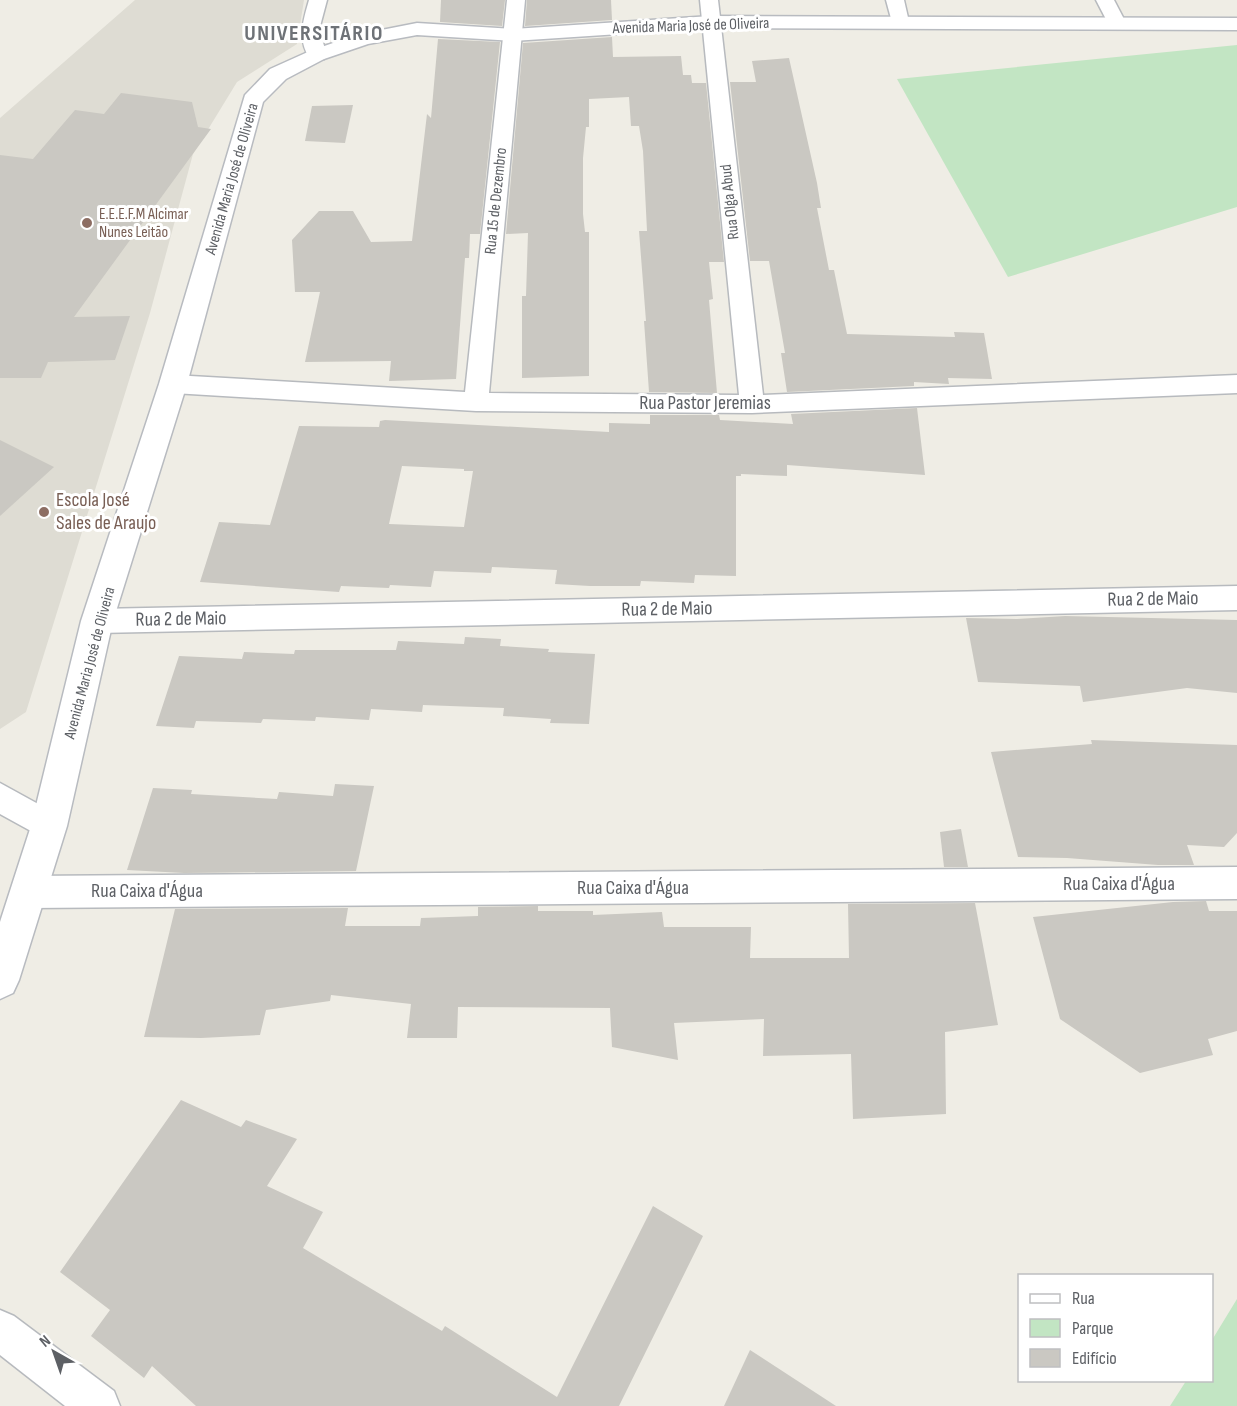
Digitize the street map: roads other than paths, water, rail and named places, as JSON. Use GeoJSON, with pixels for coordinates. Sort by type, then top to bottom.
{"type":"FeatureCollection","features":[{"type":"Feature","properties":{"kind":"street"},"geometry":{"type":"LineString","coordinates":[[317,55],[310,30],[318,0]]}},
{"type":"Feature","properties":{"kind":"street","name":"Rua 15 de Dezembro"},"geometry":{"type":"LineString","coordinates":[[476,402],[516,0]]}},
{"type":"Feature","properties":{"kind":"street"},"geometry":{"type":"LineString","coordinates":[[1105,0],[1117,23]]}},
{"type":"Feature","properties":{"kind":"street","name":"Avenida Maria José de Oliveira"},"geometry":{"type":"LineString","coordinates":[[0,980],[48,826],[98,621],[173,384],[253,100],[278,74],[317,55],[363,39],[417,29],[513,35],[710,11],[897,11],[1117,23],[1237,24]]}},
{"type":"Feature","properties":{"kind":"street","name":"Rua Olga Abud"},"geometry":{"type":"LineString","coordinates":[[710,11],[752,404]]}},
{"type":"Feature","properties":{"kind":"street","name":"Rua Pastor Jeremias"},"geometry":{"type":"LineString","coordinates":[[173,384],[476,402],[752,404],[1237,384]]}},
{"type":"Feature","properties":{"kind":"street","name":"Rua 2 de Maio"},"geometry":{"type":"LineString","coordinates":[[98,621],[1237,598]]}},
{"type":"Feature","properties":{"kind":"street"},"geometry":{"type":"LineString","coordinates":[[0,797],[48,826]]}},
{"type":"Feature","properties":{"kind":"street","name":"Rua Caixa d'Água"},"geometry":{"type":"LineString","coordinates":[[29,892],[1237,883]]}},
{"type":"Feature","properties":{"kind":"street"},"geometry":{"type":"LineString","coordinates":[[0,1330],[99,1406]]}},
{"type":"Feature","properties":{"kind":"place","name":"E.E.E.F.M Alcimar Nunes Leitão"},"geometry":{"type":"Point","coordinates":[87,223]}},
{"type":"Feature","properties":{"kind":"place","name":"Escola José Sales de Araujo"},"geometry":{"type":"Point","coordinates":[44,512]}},
{"type":"Feature","properties":{"kind":"district","name":"UNIVERSITÁRIO"},"geometry":{"type":"Point","coordinates":[314,33]}}]}
